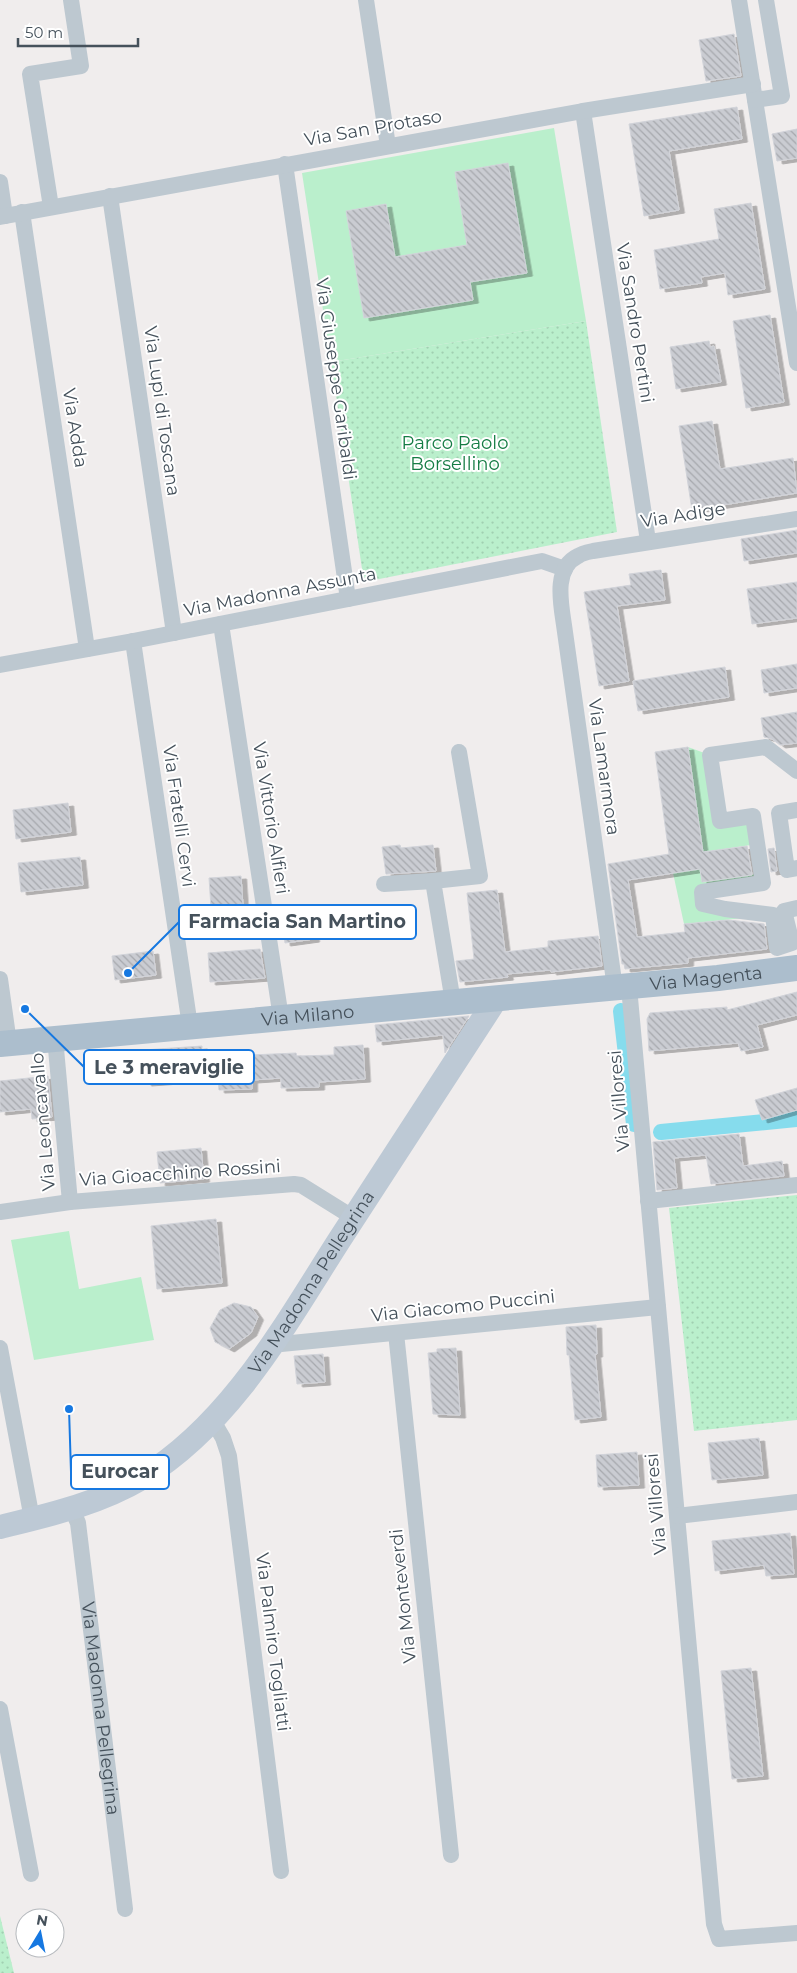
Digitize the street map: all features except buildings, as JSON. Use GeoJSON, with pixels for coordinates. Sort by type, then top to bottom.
{"type":"FeatureCollection","features":[{"type":"Feature","properties":{"kind":"main road","name":"Via Magenta"},"geometry":{"type":"LineString","coordinates":[[622,987],[797,968]]}},
{"type":"Feature","properties":{"kind":"main road","name":"Via Milano"},"geometry":{"type":"LineString","coordinates":[[4,1043],[622,987]]}},
{"type":"Feature","properties":{"kind":"street"},"geometry":{"type":"LineString","coordinates":[[51,207],[30,74],[81,66],[70,0]]}},
{"type":"Feature","properties":{"kind":"street"},"geometry":{"type":"LineString","coordinates":[[366,0],[388,146]]}},
{"type":"Feature","properties":{"kind":"street"},"geometry":{"type":"LineString","coordinates":[[738,0],[797,363]]}},
{"type":"Feature","properties":{"kind":"street","name":"Via San Protaso"},"geometry":{"type":"LineString","coordinates":[[2,216],[582,111],[754,92],[782,96],[766,0]]}},
{"type":"Feature","properties":{"kind":"street","name":"Via Sandro Pertini"},"geometry":{"type":"LineString","coordinates":[[582,111],[648,541]]}},
{"type":"Feature","properties":{"kind":"street","name":"Via Giuseppe Garibaldi"},"geometry":{"type":"LineString","coordinates":[[284,164],[348,599]]}},
{"type":"Feature","properties":{"kind":"street"},"geometry":{"type":"LineString","coordinates":[[0,182],[2,216]]}},
{"type":"Feature","properties":{"kind":"street","name":"Via Lupi di Toscana"},"geometry":{"type":"LineString","coordinates":[[110,196],[174,633]]}},
{"type":"Feature","properties":{"kind":"street","name":"Via Adda"},"geometry":{"type":"LineString","coordinates":[[22,212],[88,649]]}},
{"type":"Feature","properties":{"kind":"street","name":"Via Adige"},"geometry":{"type":"LineString","coordinates":[[576,556],[648,541],[797,519]]}},
{"type":"Feature","properties":{"kind":"street","name":"Via Lamarmora"},"geometry":{"type":"LineString","coordinates":[[576,556],[561,578],[561,602],[622,987]]}},
{"type":"Feature","properties":{"kind":"street","name":"Via Madonna Assunta"},"geometry":{"type":"LineString","coordinates":[[0,665],[542,561],[566,569]]}},
{"type":"Feature","properties":{"kind":"street","name":"Via Vittorio Alfieri"},"geometry":{"type":"LineString","coordinates":[[221,624],[281,1018]]}},
{"type":"Feature","properties":{"kind":"street","name":"Via Fratelli Cervi"},"geometry":{"type":"LineString","coordinates":[[132,641],[190,1026]]}},
{"type":"Feature","properties":{"kind":"street"},"geometry":{"type":"LineString","coordinates":[[797,771],[766,747],[710,755],[720,821],[753,816],[764,883],[702,892],[703,904],[773,914],[777,948],[792,943],[784,911],[797,908]]}},
{"type":"Feature","properties":{"kind":"street"},"geometry":{"type":"LineString","coordinates":[[384,884],[480,876],[459,752]]}},
{"type":"Feature","properties":{"kind":"street"},"geometry":{"type":"LineString","coordinates":[[797,810],[779,812],[787,870],[797,868]]}},
{"type":"Feature","properties":{"kind":"street"},"geometry":{"type":"LineString","coordinates":[[433,881],[452,1002]]}},
{"type":"Feature","properties":{"kind":"street"},"geometry":{"type":"LineString","coordinates":[[0,980],[4,1043]]}},
{"type":"Feature","properties":{"kind":"street","name":"Via Villoresi"},"geometry":{"type":"LineString","coordinates":[[622,987],[648,1201],[714,1924],[719,1939],[797,1933]]}},
{"type":"Feature","properties":{"kind":"street","name":"Via Madonna Pellegrina"},"geometry":{"type":"LineString","coordinates":[[0,1527],[72,1509],[113,1494],[143,1477],[172,1457],[213,1421],[272,1345],[496,999]]}},
{"type":"Feature","properties":{"kind":"street","name":"Via Leoncavallo"},"geometry":{"type":"LineString","coordinates":[[55,1038],[70,1202]]}},
{"type":"Feature","properties":{"kind":"street","name":"Via Gioacchino Rossini"},"geometry":{"type":"LineString","coordinates":[[0,1212],[70,1202],[294,1184],[301,1185],[354,1218]]}},
{"type":"Feature","properties":{"kind":"street"},"geometry":{"type":"LineString","coordinates":[[648,1201],[797,1185]]}},
{"type":"Feature","properties":{"kind":"street","name":"Via Giacomo Puccini"},"geometry":{"type":"LineString","coordinates":[[272,1345],[658,1307]]}},
{"type":"Feature","properties":{"kind":"street","name":"Via Monteverdi"},"geometry":{"type":"LineString","coordinates":[[396,1333],[451,1855]]}},
{"type":"Feature","properties":{"kind":"street"},"geometry":{"type":"LineString","coordinates":[[0,1348],[32,1519]]}},
{"type":"Feature","properties":{"kind":"street","name":"Via Palmiro Togliatti"},"geometry":{"type":"LineString","coordinates":[[213,1421],[223,1438],[229,1456],[281,1871]]}},
{"type":"Feature","properties":{"kind":"street"},"geometry":{"type":"LineString","coordinates":[[677,1516],[797,1502]]}},
{"type":"Feature","properties":{"kind":"street","name":"Via Madonna Pellegrina"},"geometry":{"type":"LineString","coordinates":[[72,1509],[78,1523],[125,1909]]}},
{"type":"Feature","properties":{"kind":"street"},"geometry":{"type":"LineString","coordinates":[[0,1709],[31,1874]]}},
{"type":"Feature","properties":{"kind":"green space"},"geometry":{"type":"Polygon","coordinates":[[[554,128],[586,321],[331,362],[302,173],[554,128]],[[508,164],[455,173],[467,245],[395,257],[386,205],[346,211],[364,318],[473,300],[470,282],[527,273],[508,164]]]}},
{"type":"Feature","properties":{"kind":"green space","name":"Parco Paolo Borsellino"},"geometry":{"type":"Polygon","coordinates":[[[586,321],[617,532],[364,582],[331,362],[586,321]]]}},
{"type":"Feature","properties":{"kind":"green space"},"geometry":{"type":"Polygon","coordinates":[[[688,747],[710,755],[720,821],[753,816],[758,844],[703,852],[688,747]]]}},
{"type":"Feature","properties":{"kind":"green space"},"geometry":{"type":"Polygon","coordinates":[[[700,869],[702,882],[763,873],[702,892],[703,904],[773,915],[684,924],[673,873],[700,869]]]}},
{"type":"Feature","properties":{"kind":"green space"},"geometry":{"type":"Polygon","coordinates":[[[797,1195],[797,1420],[694,1431],[669,1208],[797,1195]]]}},
{"type":"Feature","properties":{"kind":"green space"},"geometry":{"type":"Polygon","coordinates":[[[69,1231],[79,1289],[141,1277],[154,1340],[34,1360],[11,1240],[69,1231]]]}},
{"type":"Feature","properties":{"kind":"green space"},"geometry":{"type":"Polygon","coordinates":[[[0,1916],[14,1973],[0,1973],[0,1916]]]}},
{"type":"Feature","properties":{"kind":"waterway"},"geometry":{"type":"LineString","coordinates":[[621,1011],[634,1124]]}},
{"type":"Feature","properties":{"kind":"waterway"},"geometry":{"type":"LineString","coordinates":[[661,1132],[797,1119]]}},
{"type":"Feature","properties":{"kind":"place","name":"Farmacia San Martino"},"geometry":{"type":"Point","coordinates":[128,973]}},
{"type":"Feature","properties":{"kind":"place","name":"Le 3 meraviglie"},"geometry":{"type":"Point","coordinates":[25,1009]}},
{"type":"Feature","properties":{"kind":"place","name":"Eurocar"},"geometry":{"type":"Point","coordinates":[69,1409]}}]}
